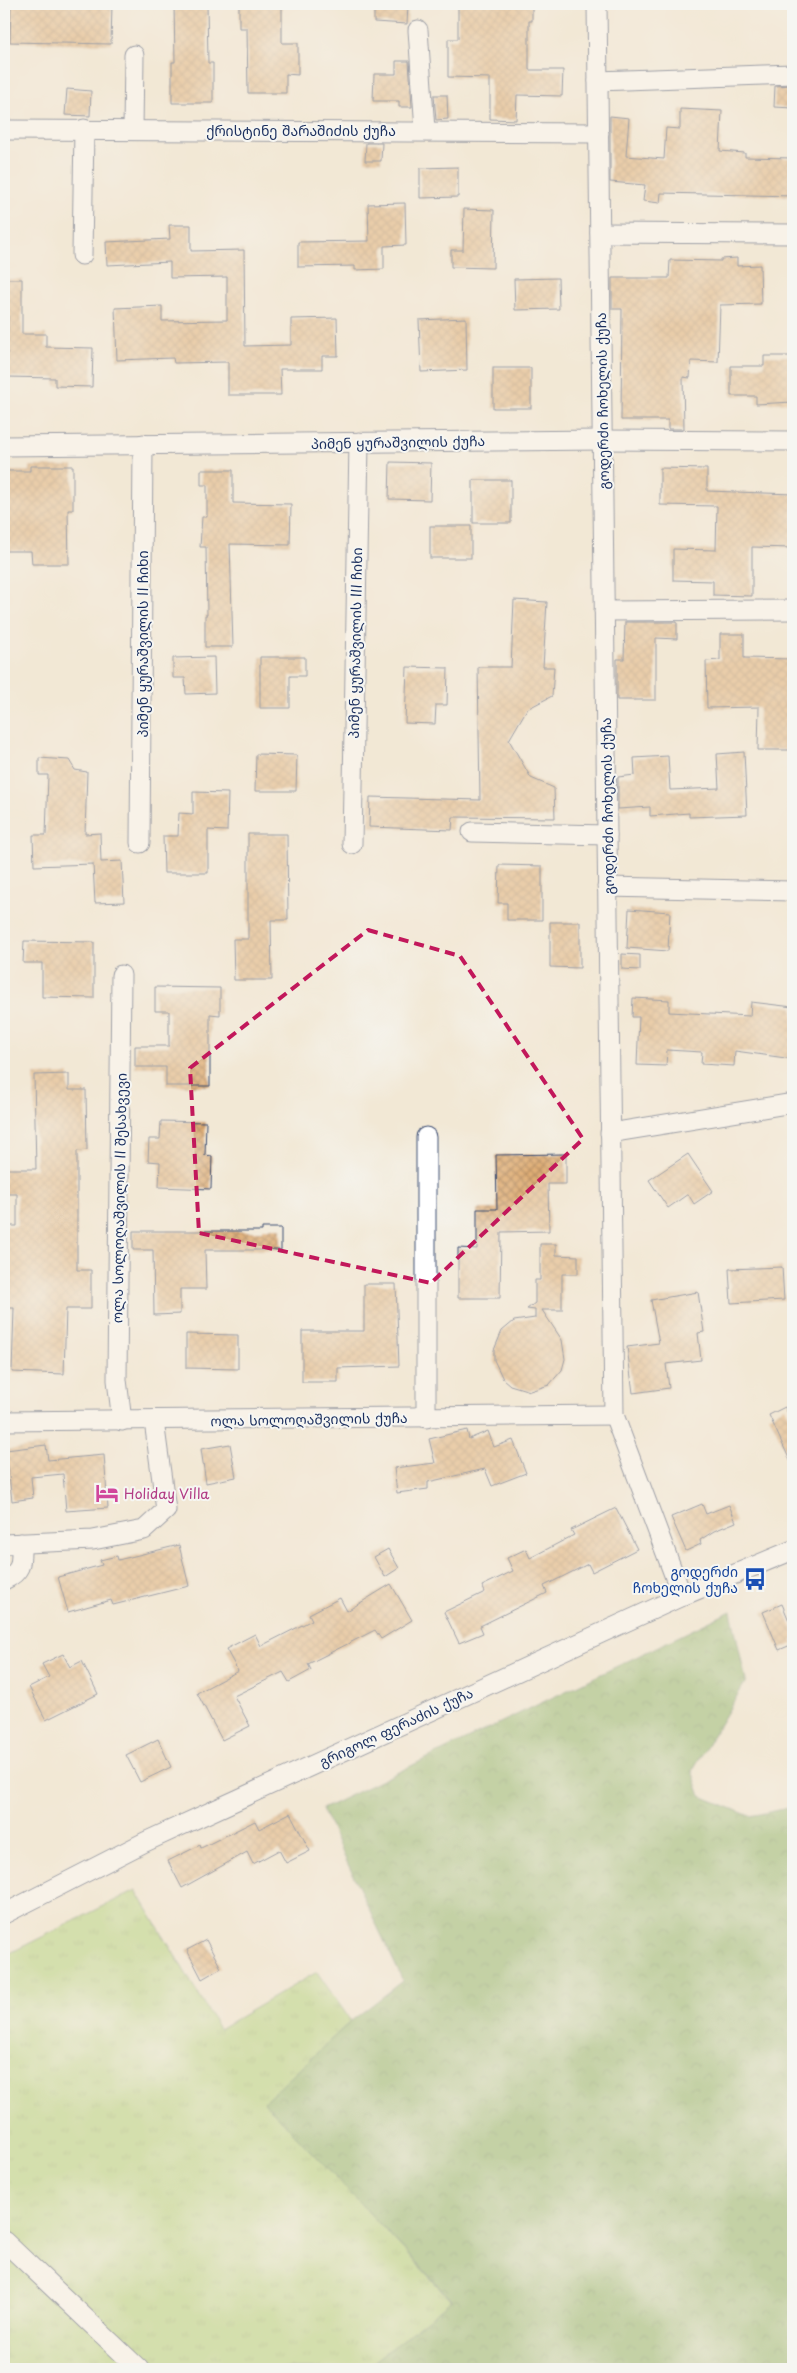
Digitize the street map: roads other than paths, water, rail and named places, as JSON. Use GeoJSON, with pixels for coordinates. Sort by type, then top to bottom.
{"type":"FeatureCollection","features":[{"type":"Feature","properties":{"kind":"street","name":"გოდერძი ჩოხელის ქუჩა"},"geometry":{"type":"LineString","coordinates":[[597,4],[614,1415],[682,1596]]}},
{"type":"Feature","properties":{"kind":"street"},"geometry":{"type":"LineString","coordinates":[[418,30],[425,130]]}},
{"type":"Feature","properties":{"kind":"street"},"geometry":{"type":"LineString","coordinates":[[133,130],[134,56]]}},
{"type":"Feature","properties":{"kind":"street"},"geometry":{"type":"LineString","coordinates":[[598,81],[793,74]]}},
{"type":"Feature","properties":{"kind":"street","name":"ქრისტინე შარაშიძის ქუჩა"},"geometry":{"type":"LineString","coordinates":[[4,130],[425,130],[599,133]]}},
{"type":"Feature","properties":{"kind":"street"},"geometry":{"type":"LineString","coordinates":[[82,255],[84,130]]}},
{"type":"Feature","properties":{"kind":"street"},"geometry":{"type":"LineString","coordinates":[[600,233],[793,234]]}},
{"type":"Feature","properties":{"kind":"street","name":"პიმენ ყურაშვილის ქუჩა"},"geometry":{"type":"LineString","coordinates":[[4,446],[602,440],[793,441]]}},
{"type":"Feature","properties":{"kind":"street","name":"პიმენ ყურაშვილის III ჩიხი"},"geometry":{"type":"LineString","coordinates":[[352,844],[359,442]]}},
{"type":"Feature","properties":{"kind":"street","name":"პიმენ ყურაშვილის II ჩიხი"},"geometry":{"type":"LineString","coordinates":[[140,843],[144,444]]}},
{"type":"Feature","properties":{"kind":"street"},"geometry":{"type":"LineString","coordinates":[[604,611],[793,610]]}},
{"type":"Feature","properties":{"kind":"street"},"geometry":{"type":"LineString","coordinates":[[472,832],[607,835]]}},
{"type":"Feature","properties":{"kind":"street"},"geometry":{"type":"LineString","coordinates":[[608,887],[793,891]]}},
{"type":"Feature","properties":{"kind":"street","name":"ოლა სოლოღაშვილის II შესახვევი"},"geometry":{"type":"LineString","coordinates":[[121,975],[117,1380],[122,1421]]}},
{"type":"Feature","properties":{"kind":"street"},"geometry":{"type":"LineString","coordinates":[[610,1133],[793,1103]]}},
{"type":"Feature","properties":{"kind":"street"},"geometry":{"type":"LineString","coordinates":[[426,1137],[426,1418]]}},
{"type":"Feature","properties":{"kind":"street","name":"ოლა სოლოღაშვილის ქუჩა"},"geometry":{"type":"LineString","coordinates":[[4,1421],[614,1415]]}},
{"type":"Feature","properties":{"kind":"street"},"geometry":{"type":"LineString","coordinates":[[4,1580],[14,1575],[21,1562],[12,1544],[93,1540],[144,1530],[166,1510],[154,1421]]}},
{"type":"Feature","properties":{"kind":"street","name":"გრიგოლ ფერაძის ქუჩა"},"geometry":{"type":"LineString","coordinates":[[4,1914],[145,1842],[682,1596],[793,1550]]}},
{"type":"Feature","properties":{"kind":"street"},"geometry":{"type":"LineString","coordinates":[[4,2241],[139,2369]]}},
{"type":"Feature","properties":{"kind":"place","name":"Holiday Villa"},"geometry":{"type":"Point","coordinates":[107,1493]}},
{"type":"Feature","properties":{"kind":"place","name":"გოდერძი ჩოხელის ქუჩა"},"geometry":{"type":"Point","coordinates":[755,1579]}}]}
